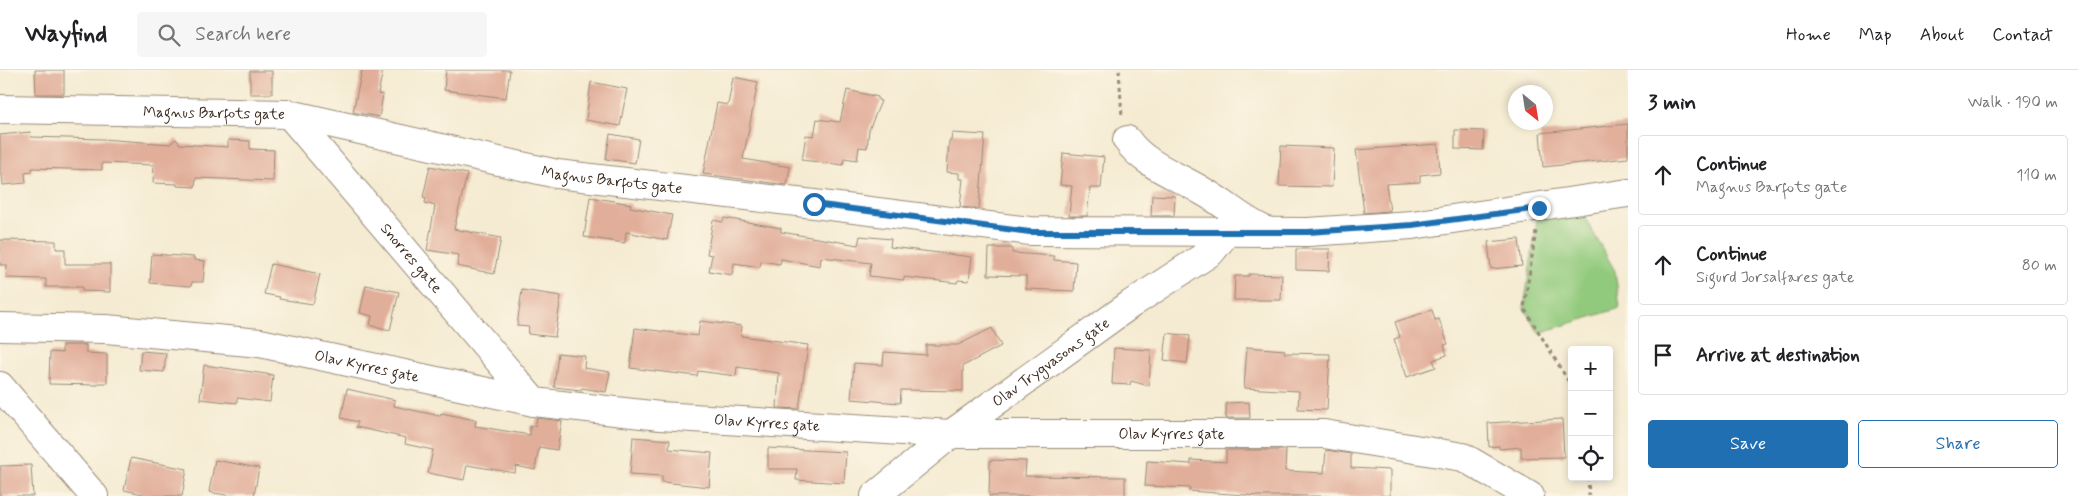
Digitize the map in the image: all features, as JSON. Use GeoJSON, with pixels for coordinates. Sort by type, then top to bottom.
{"type":"FeatureCollection","features":[{"type":"Feature","properties":{"kind":"street","name":"Magnus Barfots gate"},"geometry":{"type":"LineString","coordinates":[[0,110],[289,114],[556,174],[814,204],[1030,232],[1308,232],[1412,225],[1539,208],[1628,193]]}},
{"type":"Feature","properties":{"kind":"street","name":"Snorres gate"},"geometry":{"type":"LineString","coordinates":[[289,114],[534,402]]}},
{"type":"Feature","properties":{"kind":"street"},"geometry":{"type":"LineString","coordinates":[[1127,140],[1152,163],[1206,193],[1256,227],[1269,232]]}},
{"type":"Feature","properties":{"kind":"street","name":"Olav Trygvasons gate"},"geometry":{"type":"LineString","coordinates":[[876,496],[951,434],[1131,304],[1211,252],[1227,232]]}},
{"type":"Feature","properties":{"kind":"street","name":"Olav Kyrres gate"},"geometry":{"type":"LineString","coordinates":[[0,327],[106,329],[260,343],[534,402],[660,416],[951,434],[1324,434],[1463,457],[1530,496]]}},
{"type":"Feature","properties":{"kind":"street"},"geometry":{"type":"LineString","coordinates":[[0,386],[94,496]]}},
{"type":"Feature","properties":{"kind":"path"},"geometry":{"type":"LineString","coordinates":[[1119,70],[1122,119],[1127,140]]}},
{"type":"Feature","properties":{"kind":"path"},"geometry":{"type":"LineString","coordinates":[[1539,208],[1524,308],[1568,380]]}},
{"type":"Feature","properties":{"kind":"path"},"geometry":{"type":"LineString","coordinates":[[1588,481],[1589,496]]}},
{"type":"Feature","properties":{"kind":"green space"},"geometry":{"type":"Polygon","coordinates":[[[1576,202],[1615,271],[1620,308],[1539,333],[1524,308],[1539,207],[1576,202]]]}},
{"type":"Feature","properties":{"kind":"building"},"geometry":{"type":"Polygon","coordinates":[[[35,70],[64,70],[64,94],[36,94],[35,70]]]}},
{"type":"Feature","properties":{"kind":"building"},"geometry":{"type":"Polygon","coordinates":[[[362,70],[383,70],[378,94],[383,95],[379,117],[353,112],[362,70]]]}},
{"type":"Feature","properties":{"kind":"building"},"geometry":{"type":"Polygon","coordinates":[[[446,70],[510,70],[506,98],[444,90],[446,70]]]}},
{"type":"Feature","properties":{"kind":"building"},"geometry":{"type":"Polygon","coordinates":[[[250,71],[272,71],[272,94],[250,94],[250,71]]]}},
{"type":"Feature","properties":{"kind":"building"},"geometry":{"type":"Polygon","coordinates":[[[733,77],[758,82],[743,159],[790,167],[787,185],[703,174],[717,103],[728,105],[733,77]]]}},
{"type":"Feature","properties":{"kind":"building"},"geometry":{"type":"Polygon","coordinates":[[[591,82],[627,89],[620,126],[586,120],[591,82]]]}},
{"type":"Feature","properties":{"kind":"building"},"geometry":{"type":"Polygon","coordinates":[[[847,90],[878,97],[878,100],[881,101],[869,130],[867,148],[859,147],[857,160],[844,158],[843,165],[802,160],[806,135],[814,136],[817,119],[840,122],[847,90]]]}},
{"type":"Feature","properties":{"kind":"building"},"geometry":{"type":"Polygon","coordinates":[[[1628,124],[1628,158],[1543,167],[1540,133],[1628,124]]]}},
{"type":"Feature","properties":{"kind":"building"},"geometry":{"type":"Polygon","coordinates":[[[1455,130],[1484,131],[1483,150],[1455,149],[1455,130]]]}},
{"type":"Feature","properties":{"kind":"building"},"geometry":{"type":"Polygon","coordinates":[[[30,132],[31,137],[102,139],[170,144],[176,139],[180,144],[228,147],[228,140],[250,141],[250,149],[274,150],[273,181],[196,178],[195,187],[177,186],[177,184],[153,183],[154,165],[102,163],[102,170],[32,168],[32,172],[25,173],[26,183],[3,185],[2,175],[0,175],[0,135],[30,132]]]}},
{"type":"Feature","properties":{"kind":"building"},"geometry":{"type":"Polygon","coordinates":[[[952,133],[985,135],[979,209],[960,207],[963,179],[959,179],[959,173],[947,172],[949,141],[951,141],[952,133]]]}},
{"type":"Feature","properties":{"kind":"building"},"geometry":{"type":"Polygon","coordinates":[[[610,134],[639,139],[635,163],[606,159],[610,134]]]}},
{"type":"Feature","properties":{"kind":"building"},"geometry":{"type":"Polygon","coordinates":[[[1438,144],[1440,173],[1420,175],[1420,182],[1386,184],[1390,211],[1364,213],[1356,150],[1438,144]]]}},
{"type":"Feature","properties":{"kind":"building"},"geometry":{"type":"Polygon","coordinates":[[[1281,146],[1334,148],[1332,187],[1279,186],[1281,146]]]}},
{"type":"Feature","properties":{"kind":"building"},"geometry":{"type":"Polygon","coordinates":[[[1063,153],[1104,157],[1101,188],[1090,188],[1087,216],[1069,216],[1072,186],[1060,185],[1063,153]]]}},
{"type":"Feature","properties":{"kind":"building"},"geometry":{"type":"Polygon","coordinates":[[[430,166],[467,174],[454,229],[501,238],[494,274],[457,266],[459,255],[427,250],[435,206],[425,203],[426,198],[423,197],[430,166]]]}},
{"type":"Feature","properties":{"kind":"building"},"geometry":{"type":"Polygon","coordinates":[[[1152,195],[1175,196],[1174,216],[1151,216],[1152,195]]]}},
{"type":"Feature","properties":{"kind":"building"},"geometry":{"type":"Polygon","coordinates":[[[590,197],[631,204],[630,207],[672,215],[667,240],[626,232],[625,243],[584,237],[590,197]]]}},
{"type":"Feature","properties":{"kind":"building"},"geometry":{"type":"Polygon","coordinates":[[[724,218],[781,228],[781,232],[858,245],[860,236],[891,239],[890,247],[972,257],[969,281],[958,280],[957,283],[904,277],[904,280],[869,276],[871,263],[821,257],[820,266],[781,259],[780,264],[761,261],[760,267],[734,263],[732,275],[709,271],[712,255],[707,254],[713,220],[723,222],[724,218]]]}},
{"type":"Feature","properties":{"kind":"building"},"geometry":{"type":"Polygon","coordinates":[[[1519,239],[1522,266],[1491,269],[1488,242],[1519,239]]]}},
{"type":"Feature","properties":{"kind":"building"},"geometry":{"type":"Polygon","coordinates":[[[0,240],[56,241],[56,249],[65,249],[65,264],[110,264],[110,292],[82,291],[82,287],[46,287],[46,279],[6,278],[7,265],[0,265],[0,240]]]}},
{"type":"Feature","properties":{"kind":"building"},"geometry":{"type":"Polygon","coordinates":[[[989,248],[1012,248],[1012,253],[1054,256],[1054,260],[1076,262],[1074,291],[1026,289],[1026,276],[988,275],[989,248]]]}},
{"type":"Feature","properties":{"kind":"building"},"geometry":{"type":"Polygon","coordinates":[[[1296,249],[1330,249],[1329,271],[1296,270],[1296,249]]]}},
{"type":"Feature","properties":{"kind":"building"},"geometry":{"type":"Polygon","coordinates":[[[152,254],[194,257],[194,260],[205,261],[203,282],[192,282],[191,286],[150,283],[152,254]]]}},
{"type":"Feature","properties":{"kind":"building"},"geometry":{"type":"Polygon","coordinates":[[[271,264],[320,274],[313,304],[279,299],[280,297],[264,294],[271,264]]]}},
{"type":"Feature","properties":{"kind":"building"},"geometry":{"type":"Polygon","coordinates":[[[1249,274],[1282,275],[1281,300],[1234,300],[1235,276],[1249,276],[1249,274]]]}},
{"type":"Feature","properties":{"kind":"building"},"geometry":{"type":"Polygon","coordinates":[[[366,285],[399,292],[390,330],[370,325],[372,316],[360,313],[366,285]]]}},
{"type":"Feature","properties":{"kind":"building"},"geometry":{"type":"Polygon","coordinates":[[[522,290],[561,296],[555,337],[528,334],[529,327],[517,326],[522,290]]]}},
{"type":"Feature","properties":{"kind":"building"},"geometry":{"type":"Polygon","coordinates":[[[1432,310],[1435,320],[1439,319],[1448,344],[1444,345],[1447,355],[1433,360],[1436,367],[1407,377],[1394,339],[1400,337],[1395,322],[1432,310]]]}},
{"type":"Feature","properties":{"kind":"building"},"geometry":{"type":"Polygon","coordinates":[[[700,321],[742,326],[741,336],[808,345],[799,409],[777,408],[779,373],[737,367],[736,376],[698,371],[697,376],[630,368],[635,328],[698,336],[700,321]]]}},
{"type":"Feature","properties":{"kind":"building"},"geometry":{"type":"Polygon","coordinates":[[[992,328],[1001,346],[963,366],[963,391],[901,390],[900,403],[851,399],[854,363],[883,365],[884,352],[926,355],[926,345],[958,345],[992,328]]]}},
{"type":"Feature","properties":{"kind":"building"},"geometry":{"type":"Polygon","coordinates":[[[1167,333],[1190,336],[1187,363],[1164,360],[1167,333]]]}},
{"type":"Feature","properties":{"kind":"building"},"geometry":{"type":"Polygon","coordinates":[[[62,345],[86,345],[86,353],[107,354],[107,383],[98,383],[98,385],[49,384],[50,352],[62,353],[62,345]]]}},
{"type":"Feature","properties":{"kind":"building"},"geometry":{"type":"Polygon","coordinates":[[[1247,347],[1285,350],[1284,353],[1330,354],[1327,410],[1298,409],[1299,391],[1244,388],[1247,347]]]}},
{"type":"Feature","properties":{"kind":"building"},"geometry":{"type":"Polygon","coordinates":[[[1114,348],[1151,350],[1149,386],[1131,381],[1130,385],[1112,384],[1114,348]]]}},
{"type":"Feature","properties":{"kind":"building"},"geometry":{"type":"Polygon","coordinates":[[[141,351],[166,353],[164,372],[139,370],[141,351]]]}},
{"type":"Feature","properties":{"kind":"building"},"geometry":{"type":"Polygon","coordinates":[[[558,353],[585,356],[584,368],[610,372],[606,392],[582,388],[581,390],[554,387],[558,353]]]}},
{"type":"Feature","properties":{"kind":"building"},"geometry":{"type":"Polygon","coordinates":[[[204,365],[273,375],[270,402],[237,398],[237,403],[200,399],[204,365]]]}},
{"type":"Feature","properties":{"kind":"building"},"geometry":{"type":"Polygon","coordinates":[[[347,389],[395,400],[394,406],[440,416],[441,413],[476,420],[475,426],[530,435],[530,426],[535,426],[537,418],[562,421],[557,450],[539,447],[535,470],[516,466],[515,473],[467,465],[464,480],[428,473],[433,450],[405,444],[406,438],[356,427],[358,422],[341,418],[347,389]]]}},
{"type":"Feature","properties":{"kind":"building"},"geometry":{"type":"Polygon","coordinates":[[[1249,402],[1250,418],[1226,418],[1226,403],[1249,402]]]}},
{"type":"Feature","properties":{"kind":"building"},"geometry":{"type":"Polygon","coordinates":[[[1562,419],[1564,457],[1521,458],[1521,447],[1499,449],[1499,446],[1489,447],[1488,423],[1562,419]]]}},
{"type":"Feature","properties":{"kind":"building"},"geometry":{"type":"Polygon","coordinates":[[[633,437],[670,440],[669,449],[712,453],[709,487],[662,482],[662,476],[630,474],[633,437]]]}},
{"type":"Feature","properties":{"kind":"building"},"geometry":{"type":"Polygon","coordinates":[[[768,448],[846,452],[844,483],[796,480],[797,469],[768,469],[768,448]]]}},
{"type":"Feature","properties":{"kind":"building"},"geometry":{"type":"Polygon","coordinates":[[[1226,450],[1286,450],[1285,471],[1324,473],[1326,450],[1351,454],[1351,468],[1390,470],[1390,496],[1259,496],[1189,491],[1190,488],[1145,486],[1147,461],[1191,464],[1191,460],[1226,462],[1226,450]]]}},
{"type":"Feature","properties":{"kind":"building"},"geometry":{"type":"Polygon","coordinates":[[[131,458],[187,469],[182,496],[152,496],[124,490],[131,458]]]}},
{"type":"Feature","properties":{"kind":"building"},"geometry":{"type":"Polygon","coordinates":[[[215,460],[259,468],[254,496],[231,496],[209,492],[215,460]]]}},
{"type":"Feature","properties":{"kind":"building"},"geometry":{"type":"Polygon","coordinates":[[[990,460],[1026,461],[1025,476],[1125,477],[1125,496],[989,496],[990,460]]]}},
{"type":"Feature","properties":{"kind":"building"},"geometry":{"type":"Polygon","coordinates":[[[31,465],[33,496],[0,496],[0,466],[31,465]]]}},
{"type":"Feature","properties":{"kind":"route"},"geometry":{"type":"LineString","coordinates":[[814,204],[1030,232],[1308,232],[1412,225],[1539,208]]}}]}
